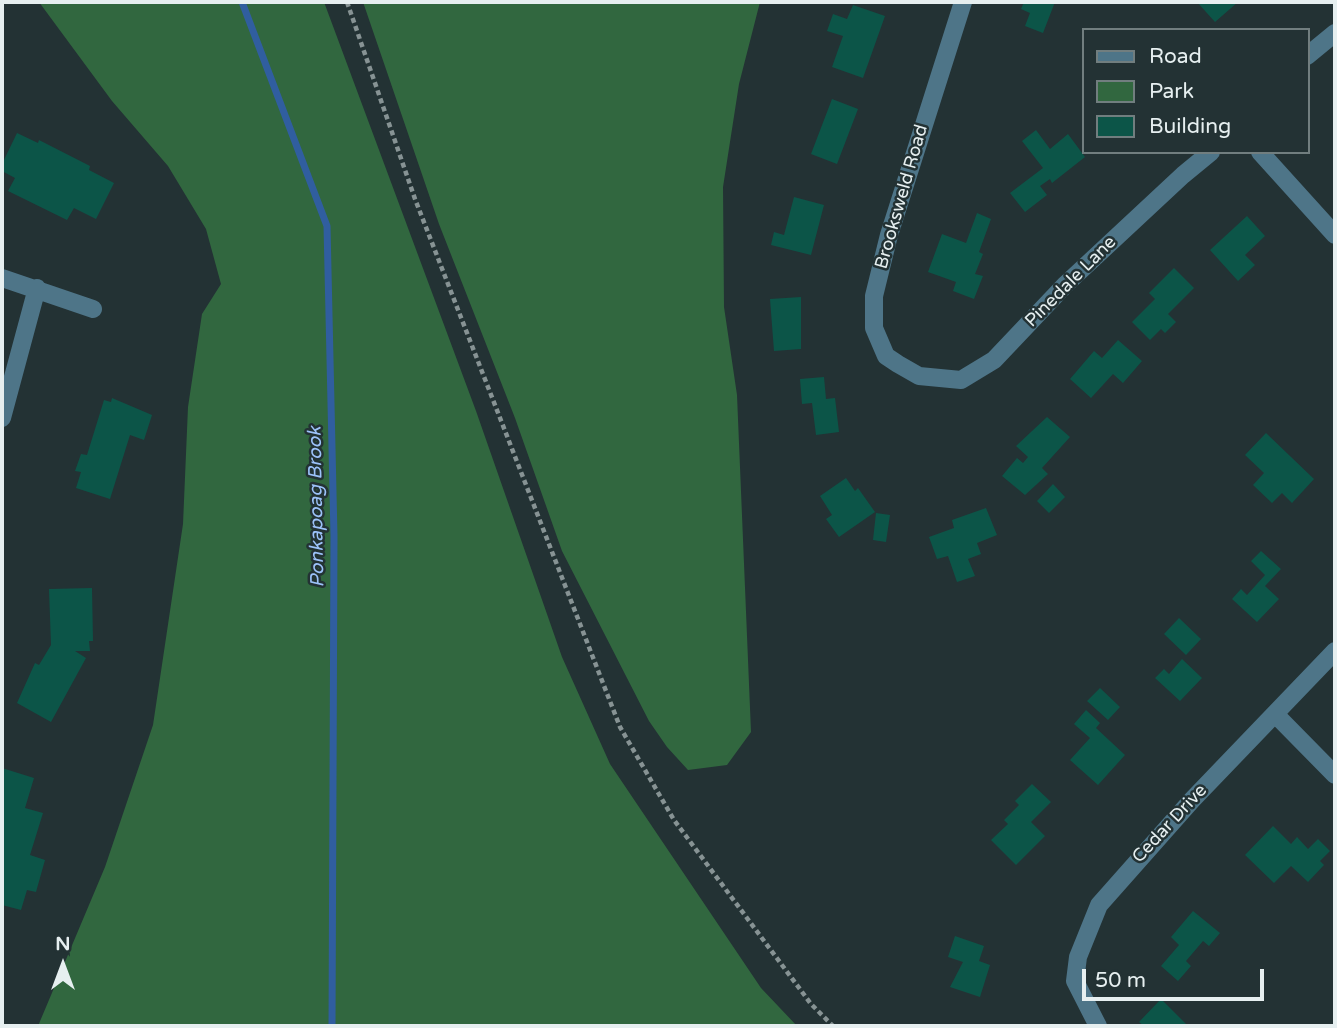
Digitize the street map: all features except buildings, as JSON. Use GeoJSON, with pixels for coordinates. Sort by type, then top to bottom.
{"type":"FeatureCollection","features":[{"type":"Feature","properties":{"kind":"street","name":"Brooksweld Road"},"geometry":{"type":"LineString","coordinates":[[919,376],[886,356],[874,328],[874,296],[889,235],[963,2]]}},
{"type":"Feature","properties":{"kind":"street"},"geometry":{"type":"LineString","coordinates":[[1309,55],[1335,33]]}},
{"type":"Feature","properties":{"kind":"street","name":"Pinedale Lane"},"geometry":{"type":"LineString","coordinates":[[919,376],[961,380],[994,360],[1066,284],[1182,175],[1209,154]]}},
{"type":"Feature","properties":{"kind":"street"},"geometry":{"type":"LineString","coordinates":[[1262,154],[1335,236]]}},
{"type":"Feature","properties":{"kind":"street"},"geometry":{"type":"LineString","coordinates":[[2,278],[93,309]]}},
{"type":"Feature","properties":{"kind":"street"},"geometry":{"type":"LineString","coordinates":[[2,418],[37,288]]}},
{"type":"Feature","properties":{"kind":"street","name":"Cedar Drive"},"geometry":{"type":"LineString","coordinates":[[1098,1026],[1075,981],[1078,957],[1099,905],[1192,800],[1335,651]]}},
{"type":"Feature","properties":{"kind":"street"},"geometry":{"type":"LineString","coordinates":[[1276,715],[1335,775]]}},
{"type":"Feature","properties":{"kind":"path"},"geometry":{"type":"LineString","coordinates":[[348,2],[415,199],[620,727],[674,820],[811,1004],[833,1026]]}},
{"type":"Feature","properties":{"kind":"green space"},"geometry":{"type":"Polygon","coordinates":[[[39,2],[324,2],[476,411],[562,657],[610,764],[761,988],[797,1026],[38,1026],[105,867],[153,725],[183,524],[188,407],[202,314],[221,284],[206,229],[168,166],[112,101],[39,2]]]}},
{"type":"Feature","properties":{"kind":"green space"},"geometry":{"type":"Polygon","coordinates":[[[363,2],[760,2],[739,84],[723,187],[724,307],[737,395],[751,732],[727,765],[688,770],[667,747],[649,721],[562,551],[515,418],[439,224],[363,2]]]}},
{"type":"Feature","properties":{"kind":"waterway","name":"Ponkapoag Brook"},"geometry":{"type":"LineString","coordinates":[[242,2],[327,226],[334,536],[332,1026]]}}]}
